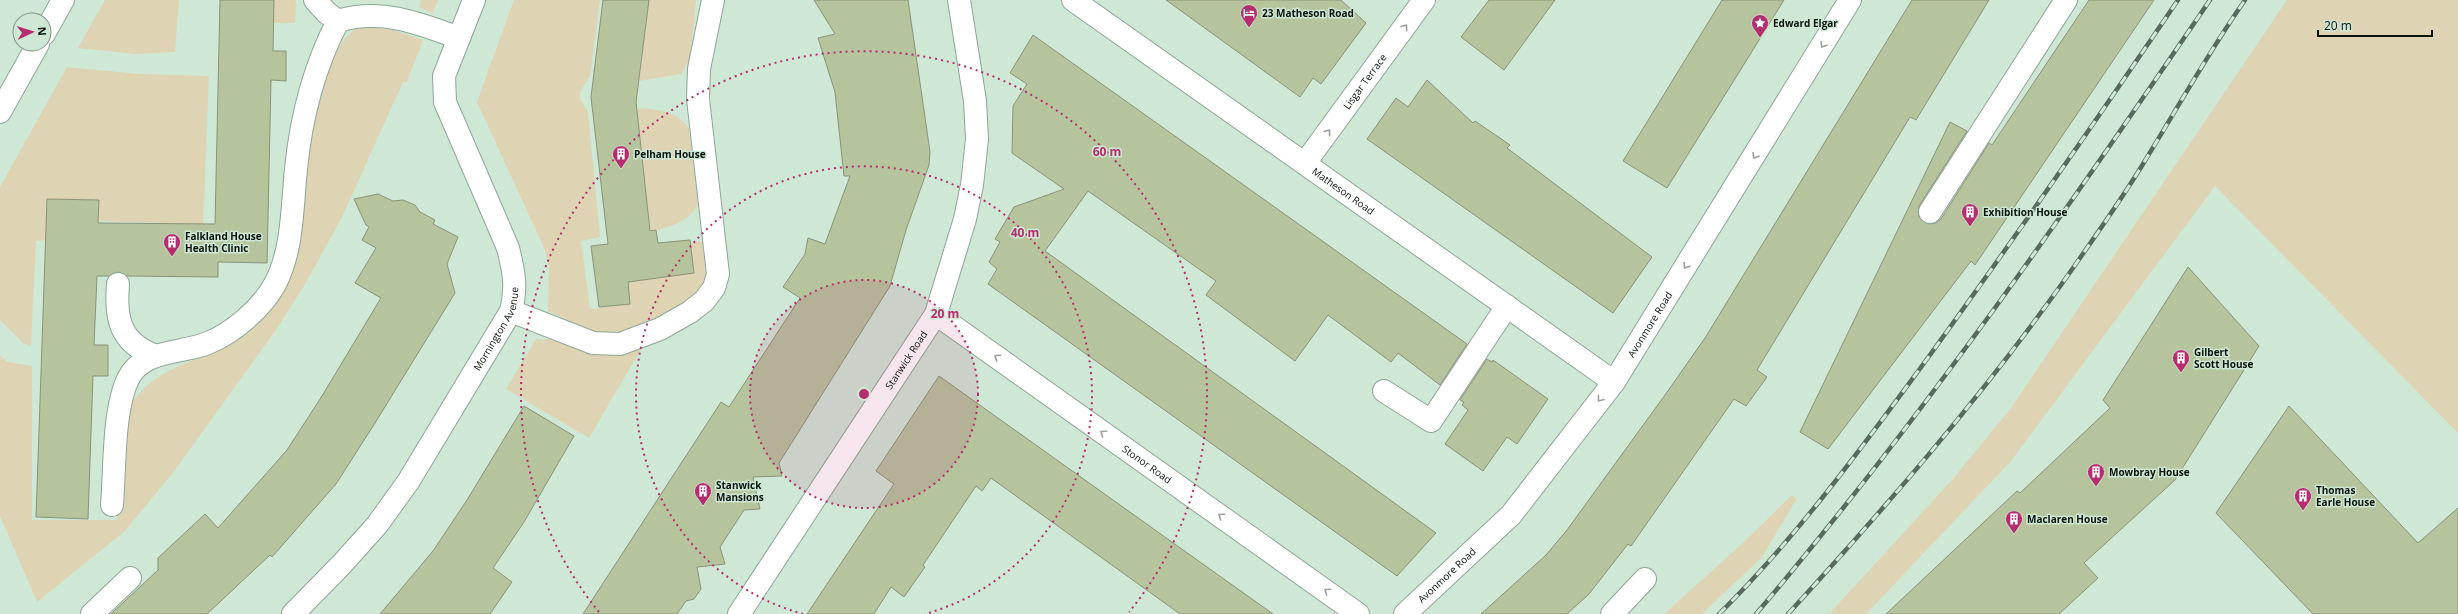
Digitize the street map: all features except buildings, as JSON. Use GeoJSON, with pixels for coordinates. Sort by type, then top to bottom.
{"type":"FeatureCollection","features":[{"type":"Feature","properties":{"kind":"street"},"geometry":{"type":"LineString","coordinates":[[52,20],[63,0]]}},
{"type":"Feature","properties":{"kind":"street"},"geometry":{"type":"LineString","coordinates":[[315,0],[327,13],[338,21]]}},
{"type":"Feature","properties":{"kind":"street","name":"Mornington Avenue"},"geometry":{"type":"LineString","coordinates":[[293,614],[362,542],[408,482],[511,311],[516,293],[513,269],[508,248],[445,102],[444,76],[474,0]]}},
{"type":"Feature","properties":{"kind":"street"},"geometry":{"type":"LineString","coordinates":[[511,311],[593,342],[620,344],[660,329],[690,312],[704,300],[714,288],[718,274],[698,99],[699,70],[713,0]]}},
{"type":"Feature","properties":{"kind":"street","name":"Stanwick Road"},"geometry":{"type":"LineString","coordinates":[[739,614],[936,314],[965,220],[972,185],[977,139],[974,93],[959,0]]}},
{"type":"Feature","properties":{"kind":"street","name":"Matheson Road"},"geometry":{"type":"LineString","coordinates":[[1073,0],[1614,382]]}},
{"type":"Feature","properties":{"kind":"street","name":"Lisgar Terrace"},"geometry":{"type":"LineString","coordinates":[[1305,164],[1424,0]]}},
{"type":"Feature","properties":{"kind":"street","name":"Avonmore Road"},"geometry":{"type":"LineString","coordinates":[[1405,614],[1511,515],[1614,382],[1850,0]]}},
{"type":"Feature","properties":{"kind":"street"},"geometry":{"type":"LineString","coordinates":[[1930,212],[2066,0]]}},
{"type":"Feature","properties":{"kind":"street"},"geometry":{"type":"LineString","coordinates":[[112,505],[118,416],[127,379],[135,367],[156,356],[195,347],[218,338],[259,306],[275,284],[284,263],[289,242],[303,122],[313,81],[327,41],[338,21],[354,16],[395,17],[459,38]]}},
{"type":"Feature","properties":{"kind":"street"},"geometry":{"type":"LineString","coordinates":[[0,112],[34,52]]}},
{"type":"Feature","properties":{"kind":"street"},"geometry":{"type":"LineString","coordinates":[[118,284],[116,308],[123,331],[133,345],[156,356]]}},
{"type":"Feature","properties":{"kind":"street"},"geometry":{"type":"LineString","coordinates":[[1384,391],[1431,421],[1507,306]]}},
{"type":"Feature","properties":{"kind":"street","name":"Stonor Road"},"geometry":{"type":"LineString","coordinates":[[936,314],[1358,614]]}},
{"type":"Feature","properties":{"kind":"street"},"geometry":{"type":"LineString","coordinates":[[92,614],[130,578]]}},
{"type":"Feature","properties":{"kind":"street"},"geometry":{"type":"LineString","coordinates":[[1612,614],[1645,579]]}},
{"type":"Feature","properties":{"kind":"shaded area"},"geometry":{"type":"Polygon","coordinates":[[[105,0],[179,0],[175,52],[136,54],[78,48],[105,0]]]}},
{"type":"Feature","properties":{"kind":"shaded area"},"geometry":{"type":"Polygon","coordinates":[[[274,0],[296,0],[295,23],[273,23],[274,0]]]}},
{"type":"Feature","properties":{"kind":"shaded area"},"geometry":{"type":"Polygon","coordinates":[[[421,0],[438,0],[433,13],[419,7],[421,0]]]}},
{"type":"Feature","properties":{"kind":"shaded area"},"geometry":{"type":"Polygon","coordinates":[[[514,0],[600,0],[590,76],[580,92],[580,99],[588,112],[600,237],[581,241],[590,309],[630,304],[628,282],[694,273],[690,243],[702,241],[706,279],[699,290],[688,301],[659,319],[627,330],[599,332],[580,326],[548,311],[549,266],[545,250],[477,102],[514,0]]]}},
{"type":"Feature","properties":{"kind":"shaded area"},"geometry":{"type":"Polygon","coordinates":[[[649,0],[696,0],[690,59],[681,74],[639,81],[649,0]]]}},
{"type":"Feature","properties":{"kind":"shaded area"},"geometry":{"type":"Polygon","coordinates":[[[2287,0],[2458,0],[2458,433],[2215,186],[2011,461],[1866,614],[1829,614],[1952,480],[2011,408],[2287,0]]]}},
{"type":"Feature","properties":{"kind":"shaded area"},"geometry":{"type":"Polygon","coordinates":[[[368,27],[393,30],[423,40],[407,82],[403,82],[341,219],[304,286],[278,327],[175,470],[125,531],[37,602],[0,516],[0,355],[7,362],[32,366],[32,520],[117,520],[129,407],[149,384],[161,376],[186,363],[227,346],[249,332],[268,313],[284,291],[293,267],[298,242],[311,141],[317,106],[326,75],[338,48],[354,30],[368,27]]]}},
{"type":"Feature","properties":{"kind":"shaded area"},"geometry":{"type":"Polygon","coordinates":[[[67,67],[139,74],[209,76],[203,224],[99,221],[99,200],[47,199],[46,240],[36,241],[31,346],[23,343],[0,320],[0,187],[67,67]]]}},
{"type":"Feature","properties":{"kind":"shaded area"},"geometry":{"type":"Polygon","coordinates":[[[644,108],[670,113],[685,123],[689,129],[698,204],[690,215],[678,223],[650,231],[637,109],[644,108]]]}},
{"type":"Feature","properties":{"kind":"shaded area"},"geometry":{"type":"Polygon","coordinates":[[[554,338],[623,352],[641,349],[589,438],[506,389],[536,339],[543,340],[554,338]]]}},
{"type":"Feature","properties":{"kind":"shaded area"},"geometry":{"type":"Polygon","coordinates":[[[1792,495],[1796,500],[1762,557],[1702,614],[1664,614],[1743,543],[1792,495]]]}},
{"type":"Feature","properties":{"kind":"railway"},"geometry":{"type":"LineString","coordinates":[[1719,614],[1747,586],[1799,526],[1872,433],[2018,232],[2178,0]]}},
{"type":"Feature","properties":{"kind":"railway"},"geometry":{"type":"LineString","coordinates":[[1756,614],[1817,541],[1876,466],[1991,313],[2102,157],[2210,0]]}},
{"type":"Feature","properties":{"kind":"railway"},"geometry":{"type":"LineString","coordinates":[[1788,614],[1895,494],[1997,371],[2061,285],[2124,195],[2205,61],[2245,0]]}},
{"type":"Feature","properties":{"kind":"place","name":"23 Matheson Road"},"geometry":{"type":"Point","coordinates":[1249,28]}},
{"type":"Feature","properties":{"kind":"place","name":"Edward Elgar"},"geometry":{"type":"Point","coordinates":[1760,38]}},
{"type":"Feature","properties":{"kind":"place","name":"Pelham House"},"geometry":{"type":"Point","coordinates":[621,169]}},
{"type":"Feature","properties":{"kind":"place","name":"Exhibition House"},"geometry":{"type":"Point","coordinates":[1970,227]}},
{"type":"Feature","properties":{"kind":"place","name":"Falkland House Health Clinic"},"geometry":{"type":"Point","coordinates":[172,257]}},
{"type":"Feature","properties":{"kind":"place","name":"Gilbert Scott House"},"geometry":{"type":"Point","coordinates":[2181,373]}},
{"type":"Feature","properties":{"kind":"place","name":"Mowbray House"},"geometry":{"type":"Point","coordinates":[2096,487]}},
{"type":"Feature","properties":{"kind":"place","name":"Stanwick Mansions"},"geometry":{"type":"Point","coordinates":[703,506]}},
{"type":"Feature","properties":{"kind":"place","name":"Thomas Earle House"},"geometry":{"type":"Point","coordinates":[2303,511]}},
{"type":"Feature","properties":{"kind":"place","name":"Maclaren House"},"geometry":{"type":"Point","coordinates":[2014,534]}}]}
